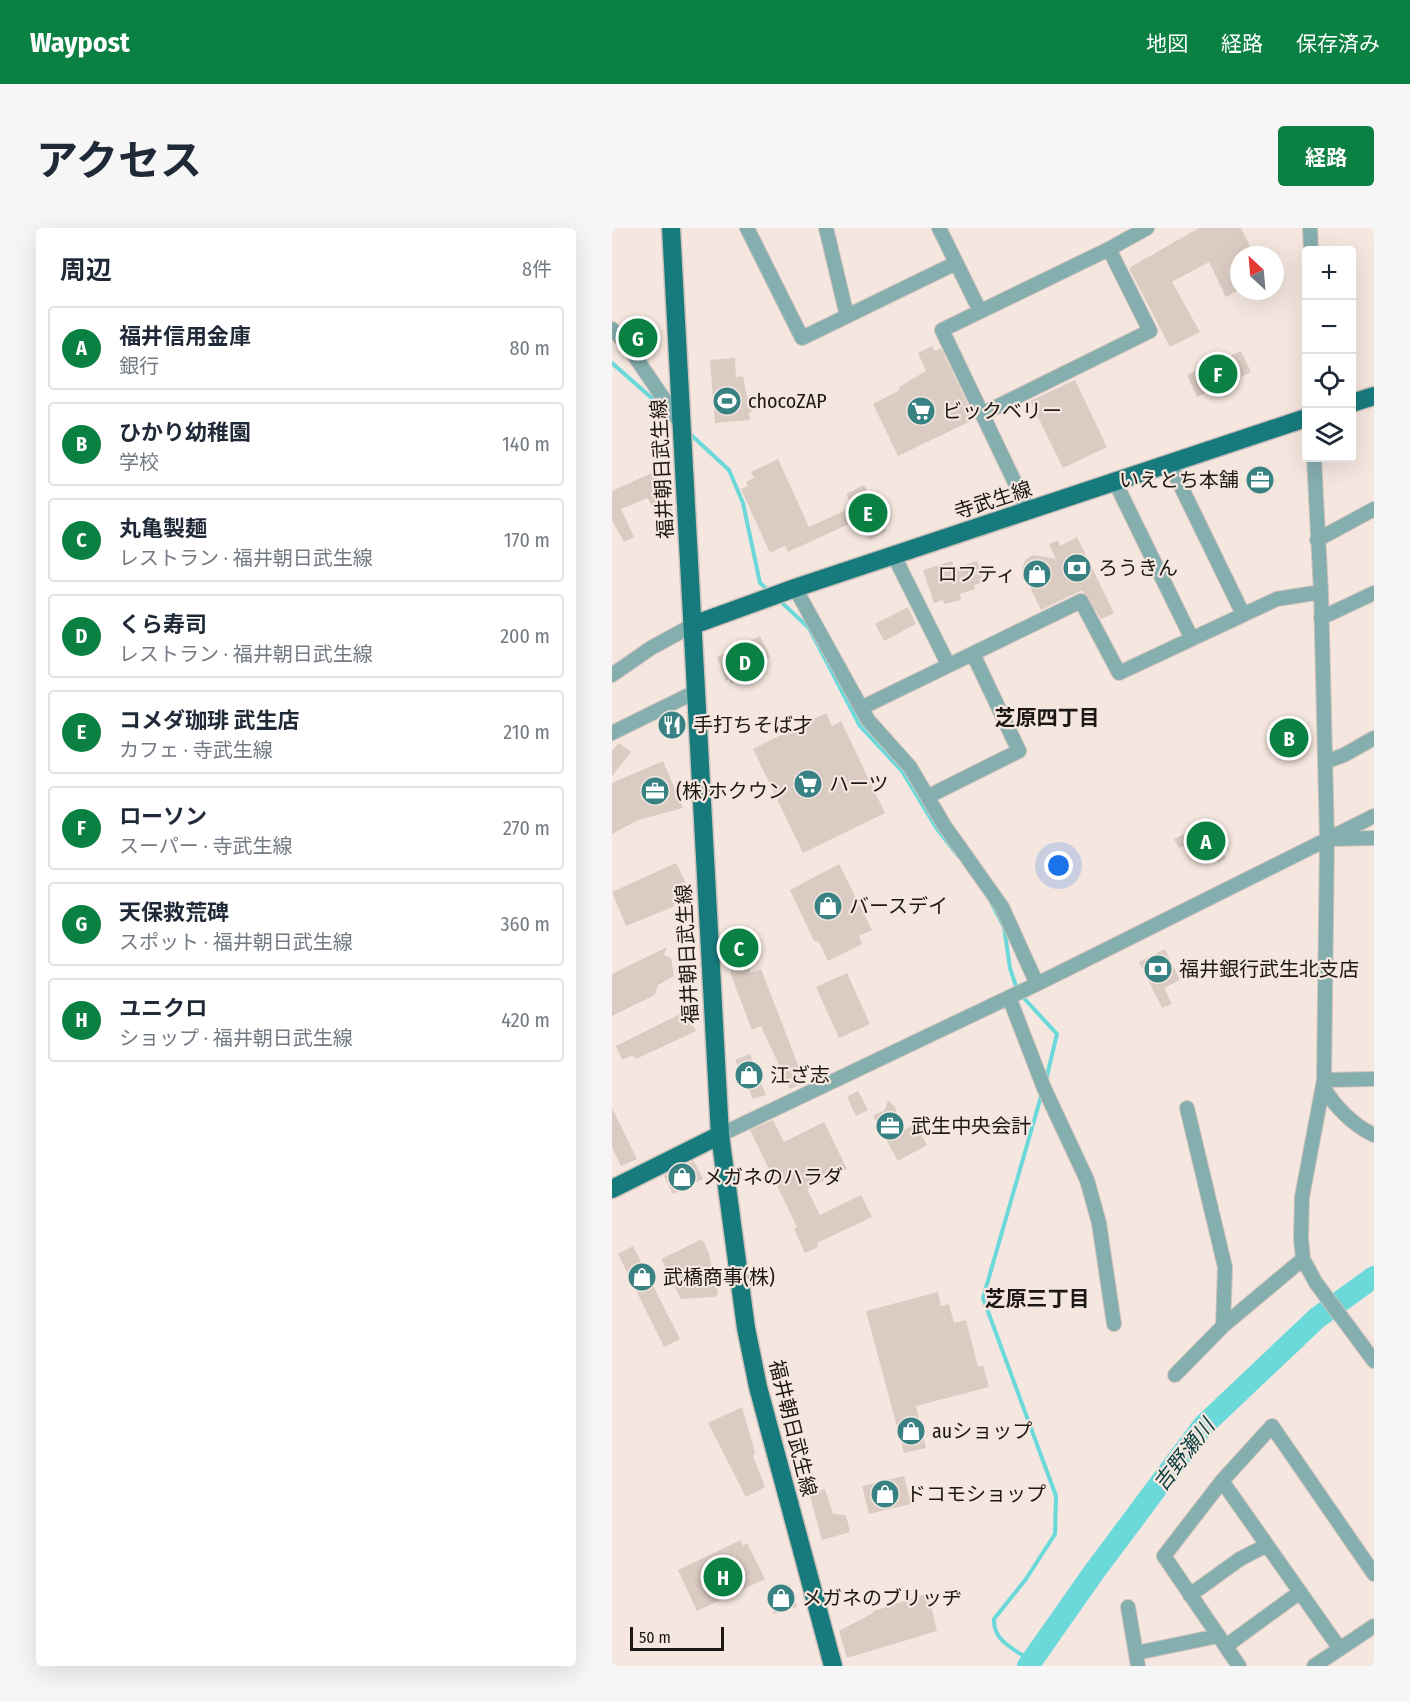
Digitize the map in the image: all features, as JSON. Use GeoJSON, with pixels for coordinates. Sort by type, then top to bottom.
{"type":"FeatureCollection","features":[{"type":"Feature","properties":{"kind":"main road","name":"福井朝日武生線"},"geometry":{"type":"LineString","coordinates":[[671,228],[720,1135],[746,1328],[758,1387],[833,1666]]}},
{"type":"Feature","properties":{"kind":"main road"},"geometry":{"type":"LineString","coordinates":[[1356,402],[1374,396]]}},
{"type":"Feature","properties":{"kind":"main road","name":"寺武生線"},"geometry":{"type":"LineString","coordinates":[[693,626],[795,588],[1302,419]]}},
{"type":"Feature","properties":{"kind":"main road"},"geometry":{"type":"LineString","coordinates":[[612,1189],[720,1135]]}},
{"type":"Feature","properties":{"kind":"street"},"geometry":{"type":"LineString","coordinates":[[747,228],[802,338],[956,263]]}},
{"type":"Feature","properties":{"kind":"street"},"geometry":{"type":"LineString","coordinates":[[826,228],[847,316]]}},
{"type":"Feature","properties":{"kind":"street"},"geometry":{"type":"LineString","coordinates":[[939,228],[980,311]]}},
{"type":"Feature","properties":{"kind":"street"},"geometry":{"type":"LineString","coordinates":[[1029,512],[984,412],[942,330],[1109,249],[1147,228]]}},
{"type":"Feature","properties":{"kind":"street"},"geometry":{"type":"LineString","coordinates":[[1310,228],[1311,246]]}},
{"type":"Feature","properties":{"kind":"street"},"geometry":{"type":"LineString","coordinates":[[984,412],[1149,331],[1109,249]]}},
{"type":"Feature","properties":{"kind":"street"},"geometry":{"type":"LineString","coordinates":[[612,329],[625,342],[682,426]]}},
{"type":"Feature","properties":{"kind":"street"},"geometry":{"type":"LineString","coordinates":[[1314,462],[1321,592],[1327,839],[1324,1083],[1302,1197],[1303,1259],[1316,1283],[1374,1361]]}},
{"type":"Feature","properties":{"kind":"street"},"geometry":{"type":"LineString","coordinates":[[1170,464],[1243,614]]}},
{"type":"Feature","properties":{"kind":"street"},"geometry":{"type":"LineString","coordinates":[[1115,482],[1192,639]]}},
{"type":"Feature","properties":{"kind":"street"},"geometry":{"type":"LineString","coordinates":[[1317,540],[1374,509]]}},
{"type":"Feature","properties":{"kind":"street"},"geometry":{"type":"LineString","coordinates":[[894,556],[948,664]]}},
{"type":"Feature","properties":{"kind":"street"},"geometry":{"type":"LineString","coordinates":[[795,588],[868,720],[910,767],[944,825],[1002,907],[1037,984]]}},
{"type":"Feature","properties":{"kind":"street"},"geometry":{"type":"LineString","coordinates":[[861,708],[1081,601],[1119,674],[1277,599],[1321,592]]}},
{"type":"Feature","properties":{"kind":"street"},"geometry":{"type":"LineString","coordinates":[[1321,618],[1374,592]]}},
{"type":"Feature","properties":{"kind":"street"},"geometry":{"type":"LineString","coordinates":[[612,675],[651,648],[693,626]]}},
{"type":"Feature","properties":{"kind":"street"},"geometry":{"type":"LineString","coordinates":[[929,796],[1019,750],[973,654]]}},
{"type":"Feature","properties":{"kind":"street"},"geometry":{"type":"LineString","coordinates":[[612,733],[695,692]]}},
{"type":"Feature","properties":{"kind":"street"},"geometry":{"type":"LineString","coordinates":[[1324,762],[1344,755],[1374,738]]}},
{"type":"Feature","properties":{"kind":"street"},"geometry":{"type":"LineString","coordinates":[[720,1135],[1037,984],[1374,816]]}},
{"type":"Feature","properties":{"kind":"street"},"geometry":{"type":"LineString","coordinates":[[1327,839],[1374,838]]}},
{"type":"Feature","properties":{"kind":"street"},"geometry":{"type":"LineString","coordinates":[[1010,997],[1044,1088],[1087,1180],[1099,1223],[1114,1324]]}},
{"type":"Feature","properties":{"kind":"street"},"geometry":{"type":"LineString","coordinates":[[1324,1083],[1374,1079]]}},
{"type":"Feature","properties":{"kind":"street"},"geometry":{"type":"LineString","coordinates":[[1324,1083],[1330,1099],[1366,1131],[1374,1135]]}},
{"type":"Feature","properties":{"kind":"street"},"geometry":{"type":"LineString","coordinates":[[1187,1108],[1225,1267],[1223,1326]]}},
{"type":"Feature","properties":{"kind":"street"},"geometry":{"type":"LineString","coordinates":[[1175,1375],[1223,1326],[1303,1259]]}},
{"type":"Feature","properties":{"kind":"street"},"geometry":{"type":"LineString","coordinates":[[1239,1666],[1164,1556],[1222,1481],[1272,1426],[1374,1574]]}},
{"type":"Feature","properties":{"kind":"street"},"geometry":{"type":"LineString","coordinates":[[1222,1481],[1340,1648]]}},
{"type":"Feature","properties":{"kind":"street"},"geometry":{"type":"LineString","coordinates":[[1190,1594],[1240,1559],[1267,1545]]}},
{"type":"Feature","properties":{"kind":"street"},"geometry":{"type":"LineString","coordinates":[[1128,1607],[1137,1659],[1222,1641],[1300,1592]]}},
{"type":"Feature","properties":{"kind":"street"},"geometry":{"type":"LineString","coordinates":[[1314,1666],[1374,1626]]}},
{"type":"Feature","properties":{"kind":"building"},"geometry":{"type":"Polygon","coordinates":[[[1199,228],[1241,228],[1250,246],[1230,246],[1230,295],[1226,297],[1209,262],[1172,282],[1200,332],[1170,347],[1129,268],[1199,228]]]}},
{"type":"Feature","properties":{"kind":"building"},"geometry":{"type":"Polygon","coordinates":[[[932,346],[935,351],[941,348],[975,419],[898,456],[873,404],[900,390],[899,387],[926,371],[918,353],[932,346]]]}},
{"type":"Feature","properties":{"kind":"building"},"geometry":{"type":"Polygon","coordinates":[[[1241,351],[1251,372],[1197,397],[1187,375],[1241,351]]]}},
{"type":"Feature","properties":{"kind":"building"},"geometry":{"type":"Polygon","coordinates":[[[735,358],[736,377],[743,376],[747,397],[752,397],[753,411],[749,412],[750,420],[715,423],[710,360],[735,358]]]}},
{"type":"Feature","properties":{"kind":"building"},"geometry":{"type":"Polygon","coordinates":[[[1075,380],[1107,447],[1063,468],[1030,401],[1075,380]]]}},
{"type":"Feature","properties":{"kind":"building"},"geometry":{"type":"Polygon","coordinates":[[[778,459],[809,527],[853,507],[846,494],[864,485],[872,500],[877,498],[886,516],[880,519],[886,531],[870,540],[860,519],[788,552],[785,546],[770,553],[741,489],[748,486],[746,482],[754,478],[751,472],[778,459]]]}},
{"type":"Feature","properties":{"kind":"building"},"geometry":{"type":"Polygon","coordinates":[[[1268,467],[1276,482],[1252,492],[1245,478],[1268,467]]]}},
{"type":"Feature","properties":{"kind":"building"},"geometry":{"type":"Polygon","coordinates":[[[656,471],[674,516],[660,523],[648,498],[621,509],[634,537],[624,542],[612,520],[612,491],[656,471]]]}},
{"type":"Feature","properties":{"kind":"building"},"geometry":{"type":"Polygon","coordinates":[[[1077,537],[1114,613],[1101,619],[1082,590],[1041,610],[1022,570],[1025,560],[1033,555],[1056,559],[1049,544],[1058,540],[1060,546],[1077,537]]]}},
{"type":"Feature","properties":{"kind":"building"},"geometry":{"type":"Polygon","coordinates":[[[952,561],[954,568],[977,561],[982,578],[981,583],[974,585],[975,589],[960,594],[961,600],[944,604],[943,600],[934,603],[923,570],[952,561]]]}},
{"type":"Feature","properties":{"kind":"building"},"geometry":{"type":"Polygon","coordinates":[[[908,607],[916,624],[884,641],[875,624],[908,607]]]}},
{"type":"Feature","properties":{"kind":"building"},"geometry":{"type":"Polygon","coordinates":[[[760,636],[770,657],[765,660],[768,666],[731,684],[729,679],[726,681],[717,657],[760,636]]]}},
{"type":"Feature","properties":{"kind":"building"},"geometry":{"type":"Polygon","coordinates":[[[826,713],[832,726],[841,721],[885,813],[803,853],[753,749],[826,713]]]}},
{"type":"Feature","properties":{"kind":"building"},"geometry":{"type":"Polygon","coordinates":[[[619,743],[631,752],[612,776],[612,751],[619,743]]]}},
{"type":"Feature","properties":{"kind":"building"},"geometry":{"type":"Polygon","coordinates":[[[663,761],[683,808],[638,820],[612,834],[612,783],[663,761]]]}},
{"type":"Feature","properties":{"kind":"building"},"geometry":{"type":"Polygon","coordinates":[[[1215,819],[1229,850],[1223,853],[1226,858],[1219,862],[1205,860],[1197,856],[1191,843],[1179,848],[1174,839],[1215,819]]]}},
{"type":"Feature","properties":{"kind":"building"},"geometry":{"type":"Polygon","coordinates":[[[676,863],[689,889],[678,895],[673,907],[626,926],[612,892],[676,863]]]}},
{"type":"Feature","properties":{"kind":"building"},"geometry":{"type":"Polygon","coordinates":[[[839,864],[872,930],[859,936],[862,944],[828,961],[819,942],[814,941],[790,890],[839,864]]]}},
{"type":"Feature","properties":{"kind":"building"},"geometry":{"type":"Polygon","coordinates":[[[730,934],[750,934],[750,973],[761,969],[805,1083],[790,1089],[761,1026],[752,1030],[731,975],[730,934]]]}},
{"type":"Feature","properties":{"kind":"building"},"geometry":{"type":"Polygon","coordinates":[[[667,947],[664,955],[671,958],[674,976],[658,985],[655,995],[612,1016],[612,974],[667,947]]]}},
{"type":"Feature","properties":{"kind":"building"},"geometry":{"type":"Polygon","coordinates":[[[1165,949],[1180,980],[1164,988],[1172,1004],[1162,1008],[1139,962],[1165,949]]]}},
{"type":"Feature","properties":{"kind":"building"},"geometry":{"type":"Polygon","coordinates":[[[847,973],[870,1024],[839,1038],[816,987],[847,973]]]}},
{"type":"Feature","properties":{"kind":"building"},"geometry":{"type":"Polygon","coordinates":[[[686,1011],[696,1031],[636,1059],[633,1055],[622,1060],[616,1046],[686,1011]]]}},
{"type":"Feature","properties":{"kind":"building"},"geometry":{"type":"Polygon","coordinates":[[[750,1054],[766,1095],[753,1099],[735,1060],[750,1054]]]}},
{"type":"Feature","properties":{"kind":"building"},"geometry":{"type":"Polygon","coordinates":[[[858,1091],[868,1110],[856,1116],[847,1097],[858,1091]]]}},
{"type":"Feature","properties":{"kind":"building"},"geometry":{"type":"Polygon","coordinates":[[[888,1100],[895,1107],[902,1131],[916,1124],[927,1145],[898,1161],[873,1116],[885,1110],[888,1100]]]}},
{"type":"Feature","properties":{"kind":"building"},"geometry":{"type":"Polygon","coordinates":[[[612,1108],[637,1159],[621,1166],[612,1147],[612,1108]]]}},
{"type":"Feature","properties":{"kind":"building"},"geometry":{"type":"Polygon","coordinates":[[[773,1120],[784,1142],[824,1122],[847,1169],[807,1189],[820,1215],[861,1195],[872,1217],[817,1243],[818,1247],[805,1253],[794,1229],[797,1227],[750,1130],[773,1120]]]}},
{"type":"Feature","properties":{"kind":"building"},"geometry":{"type":"Polygon","coordinates":[[[694,1161],[703,1179],[673,1194],[664,1176],[694,1161]]]}},
{"type":"Feature","properties":{"kind":"building"},"geometry":{"type":"Polygon","coordinates":[[[702,1239],[709,1253],[718,1294],[715,1297],[681,1299],[675,1287],[672,1270],[668,1272],[661,1259],[702,1239]]]}},
{"type":"Feature","properties":{"kind":"building"},"geometry":{"type":"Polygon","coordinates":[[[633,1246],[680,1339],[664,1347],[618,1254],[633,1246]]]}},
{"type":"Feature","properties":{"kind":"building"},"geometry":{"type":"Polygon","coordinates":[[[938,1292],[941,1306],[949,1304],[954,1323],[966,1320],[978,1367],[983,1365],[989,1387],[916,1406],[926,1448],[904,1453],[866,1311],[938,1292]]]}},
{"type":"Feature","properties":{"kind":"building"},"geometry":{"type":"Polygon","coordinates":[[[742,1407],[755,1452],[753,1456],[765,1487],[746,1497],[708,1423],[742,1407]]]}},
{"type":"Feature","properties":{"kind":"building"},"geometry":{"type":"Polygon","coordinates":[[[904,1476],[911,1504],[869,1514],[862,1486],[904,1476]]]}},
{"type":"Feature","properties":{"kind":"building"},"geometry":{"type":"Polygon","coordinates":[[[825,1489],[833,1514],[846,1515],[850,1532],[822,1540],[809,1493],[825,1489]]]}},
{"type":"Feature","properties":{"kind":"building"},"geometry":{"type":"Polygon","coordinates":[[[741,1540],[743,1546],[747,1543],[765,1579],[697,1611],[678,1570],[741,1540]]]}},
{"type":"Feature","properties":{"kind":"building"},"geometry":{"type":"Polygon","coordinates":[[[790,1584],[797,1607],[774,1614],[767,1591],[790,1584]]]}},
{"type":"Feature","properties":{"kind":"building"},"geometry":{"type":"Polygon","coordinates":[[[928,1593],[937,1631],[847,1658],[839,1631],[874,1611],[928,1593]]]}},
{"type":"Feature","properties":{"kind":"waterway"},"geometry":{"type":"LineString","coordinates":[[612,363],[662,407]]}},
{"type":"Feature","properties":{"kind":"waterway"},"geometry":{"type":"LineString","coordinates":[[689,433],[729,470],[743,503],[760,583],[769,591]]}},
{"type":"Feature","properties":{"kind":"waterway"},"geometry":{"type":"LineString","coordinates":[[779,600],[809,628],[860,726],[902,771],[937,829],[959,857]]}},
{"type":"Feature","properties":{"kind":"waterway"},"geometry":{"type":"LineString","coordinates":[[991,902],[1004,927],[1010,968],[1017,989]]}},
{"type":"Feature","properties":{"kind":"waterway"},"geometry":{"type":"LineString","coordinates":[[1021,995],[1057,1034],[1046,1080]]}},
{"type":"Feature","properties":{"kind":"waterway"},"geometry":{"type":"LineString","coordinates":[[1030,1660],[1001,1639],[994,1619],[1026,1579],[1055,1534],[1056,1496],[983,1298],[1042,1093]]}},
{"type":"Feature","properties":{"kind":"waterway","name":"吉野瀬川"},"geometry":{"type":"LineString","coordinates":[[1028,1666],[1094,1572],[1203,1426],[1317,1318],[1374,1277]]}},
{"type":"Feature","properties":{"kind":"place","name":"天保救荒碑"},"geometry":{"type":"Point","coordinates":[638,338]}},
{"type":"Feature","properties":{"kind":"place","name":"ローソン"},"geometry":{"type":"Point","coordinates":[1218,374]}},
{"type":"Feature","properties":{"kind":"place","name":"chocoZAP"},"geometry":{"type":"Point","coordinates":[727,401]}},
{"type":"Feature","properties":{"kind":"place","name":"ビックベリー"},"geometry":{"type":"Point","coordinates":[921,411]}},
{"type":"Feature","properties":{"kind":"place","name":"いえとち本舗"},"geometry":{"type":"Point","coordinates":[1260,480]}},
{"type":"Feature","properties":{"kind":"place","name":"コメダ珈琲 武生店"},"geometry":{"type":"Point","coordinates":[868,513]}},
{"type":"Feature","properties":{"kind":"place","name":"ろうきん"},"geometry":{"type":"Point","coordinates":[1077,568]}},
{"type":"Feature","properties":{"kind":"place","name":"ロフティ"},"geometry":{"type":"Point","coordinates":[1037,574]}},
{"type":"Feature","properties":{"kind":"place","name":"くら寿司"},"geometry":{"type":"Point","coordinates":[745,662]}},
{"type":"Feature","properties":{"kind":"place","name":"手打ちそば才"},"geometry":{"type":"Point","coordinates":[672,725]}},
{"type":"Feature","properties":{"kind":"place","name":"ひかり幼稚園"},"geometry":{"type":"Point","coordinates":[1289,738]}},
{"type":"Feature","properties":{"kind":"place","name":"ハーツ"},"geometry":{"type":"Point","coordinates":[808,784]}},
{"type":"Feature","properties":{"kind":"place","name":"(株)ホクウン"},"geometry":{"type":"Point","coordinates":[655,791]}},
{"type":"Feature","properties":{"kind":"place","name":"福井信用金庫"},"geometry":{"type":"Point","coordinates":[1206,841]}},
{"type":"Feature","properties":{"kind":"place","name":"バースデイ"},"geometry":{"type":"Point","coordinates":[828,906]}},
{"type":"Feature","properties":{"kind":"place","name":"丸亀製麺"},"geometry":{"type":"Point","coordinates":[739,948]}},
{"type":"Feature","properties":{"kind":"place","name":"福井銀行武生北支店"},"geometry":{"type":"Point","coordinates":[1158,969]}},
{"type":"Feature","properties":{"kind":"place","name":"江ざ志"},"geometry":{"type":"Point","coordinates":[749,1075]}},
{"type":"Feature","properties":{"kind":"place","name":"武生中央会計"},"geometry":{"type":"Point","coordinates":[890,1126]}},
{"type":"Feature","properties":{"kind":"place","name":"メガネのハラダ"},"geometry":{"type":"Point","coordinates":[682,1177]}},
{"type":"Feature","properties":{"kind":"place","name":"武橋商事(株)"},"geometry":{"type":"Point","coordinates":[642,1277]}},
{"type":"Feature","properties":{"kind":"place","name":"auショップ"},"geometry":{"type":"Point","coordinates":[911,1431]}},
{"type":"Feature","properties":{"kind":"place","name":"ドコモショップ"},"geometry":{"type":"Point","coordinates":[885,1494]}},
{"type":"Feature","properties":{"kind":"place","name":"ユニクロ"},"geometry":{"type":"Point","coordinates":[723,1577]}},
{"type":"Feature","properties":{"kind":"place","name":"メガネのブリッヂ"},"geometry":{"type":"Point","coordinates":[781,1598]}},
{"type":"Feature","properties":{"kind":"district","name":"芝原四丁目"},"geometry":{"type":"Point","coordinates":[1047,718]}},
{"type":"Feature","properties":{"kind":"district","name":"芝原三丁目"},"geometry":{"type":"Point","coordinates":[1037,1299]}}]}
